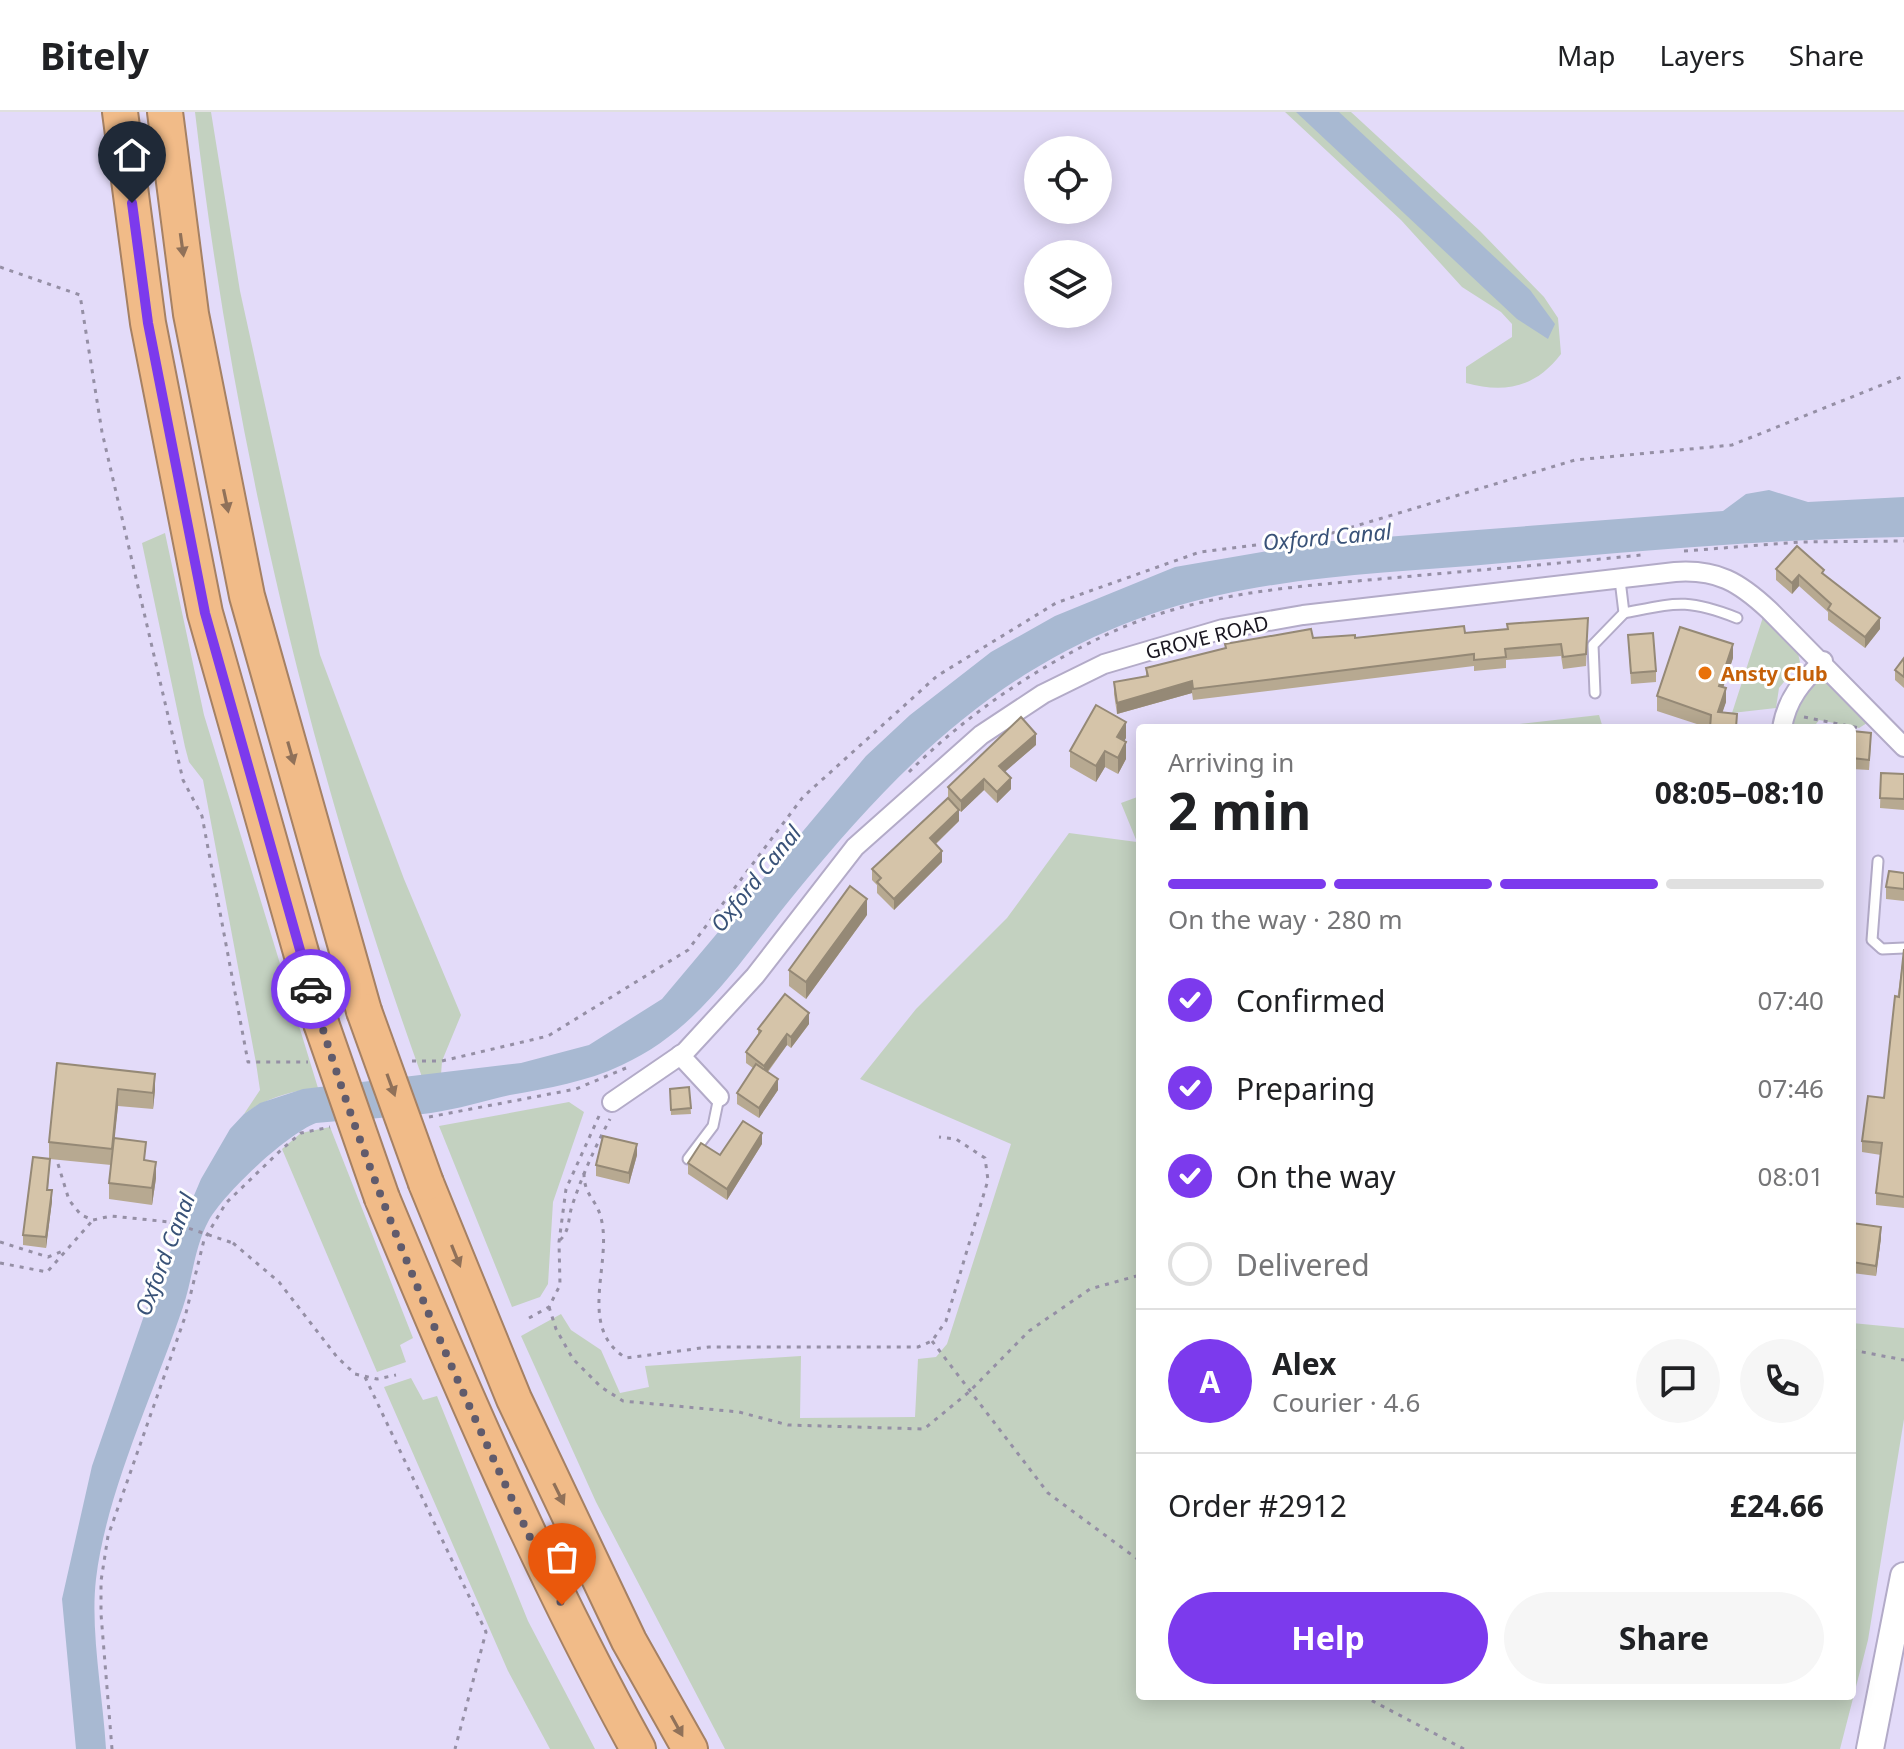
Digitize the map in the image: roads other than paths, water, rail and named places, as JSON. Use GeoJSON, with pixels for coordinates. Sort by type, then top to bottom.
{"type":"FeatureCollection","features":[{"type":"Feature","properties":{"kind":"highway"},"geometry":{"type":"LineString","coordinates":[[120,112],[148,323],[205,613],[321,1023],[382,1198],[472,1417],[588,1659],[638,1749]]}},
{"type":"Feature","properties":{"kind":"highway"},"geometry":{"type":"LineString","coordinates":[[165,112],[191,314],[247,596],[364,1011],[426,1183],[514,1399],[629,1641],[690,1749]]}},
{"type":"Feature","properties":{"kind":"main road"},"geometry":{"type":"LineString","coordinates":[[1870,1749],[1904,1576]]}},
{"type":"Feature","properties":{"kind":"street","name":"GROVE ROAD"},"geometry":{"type":"LineString","coordinates":[[612,1102],[680,1055],[755,976],[855,847],[981,735],[1055,688],[1104,664],[1223,629],[1303,615],[1696,571],[1730,578],[1745,588],[1823,661],[1904,747]]}},
{"type":"Feature","properties":{"kind":"street"},"geometry":{"type":"LineString","coordinates":[[1783,721],[1798,686],[1823,661]]}},
{"type":"Feature","properties":{"kind":"street"},"geometry":{"type":"LineString","coordinates":[[680,1055],[719,1097]]}},
{"type":"Feature","properties":{"kind":"lane"},"geometry":{"type":"LineString","coordinates":[[1620,580],[1624,613]]}},
{"type":"Feature","properties":{"kind":"lane"},"geometry":{"type":"LineString","coordinates":[[1595,693],[1593,645],[1624,613],[1670,604],[1699,603],[1737,618]]}},
{"type":"Feature","properties":{"kind":"lane"},"geometry":{"type":"LineString","coordinates":[[1878,861],[1872,940],[1882,949],[1904,948]]}},
{"type":"Feature","properties":{"kind":"lane"},"geometry":{"type":"LineString","coordinates":[[688,1159],[713,1126],[719,1097]]}},
{"type":"Feature","properties":{"kind":"water"},"geometry":{"type":"Polygon","coordinates":[[[1296,112],[1339,112],[1530,290],[1555,324],[1548,339],[1517,319],[1296,112]]]}},
{"type":"Feature","properties":{"kind":"water"},"geometry":{"type":"Polygon","coordinates":[[[1769,490],[1808,502],[1904,497],[1904,537],[1703,546],[1328,578],[1218,595],[1163,610],[1108,631],[1053,658],[1015,681],[946,733],[854,824],[698,1011],[650,1050],[608,1071],[567,1084],[431,1113],[316,1123],[289,1139],[228,1195],[209,1220],[200,1241],[183,1307],[133,1442],[101,1546],[95,1620],[106,1749],[76,1749],[62,1599],[92,1466],[148,1304],[201,1179],[230,1129],[244,1114],[260,1103],[303,1089],[521,1063],[589,1045],[662,999],[866,756],[910,715],[991,652],[1055,616],[1175,567],[1320,542],[1723,511],[1746,494],[1769,490]]]}},
{"type":"Feature","properties":{"kind":"place","name":"Ansty Club"},"geometry":{"type":"Point","coordinates":[1705,673]}},
{"type":"Feature","properties":{"kind":"water label","name":"Oxford Canal"},"geometry":{"type":"Point","coordinates":[1327,536]}},
{"type":"Feature","properties":{"kind":"water label","name":"Oxford Canal"},"geometry":{"type":"Point","coordinates":[755,878]}},
{"type":"Feature","properties":{"kind":"water label","name":"Oxford Canal"},"geometry":{"type":"Point","coordinates":[164,1254]}}]}
